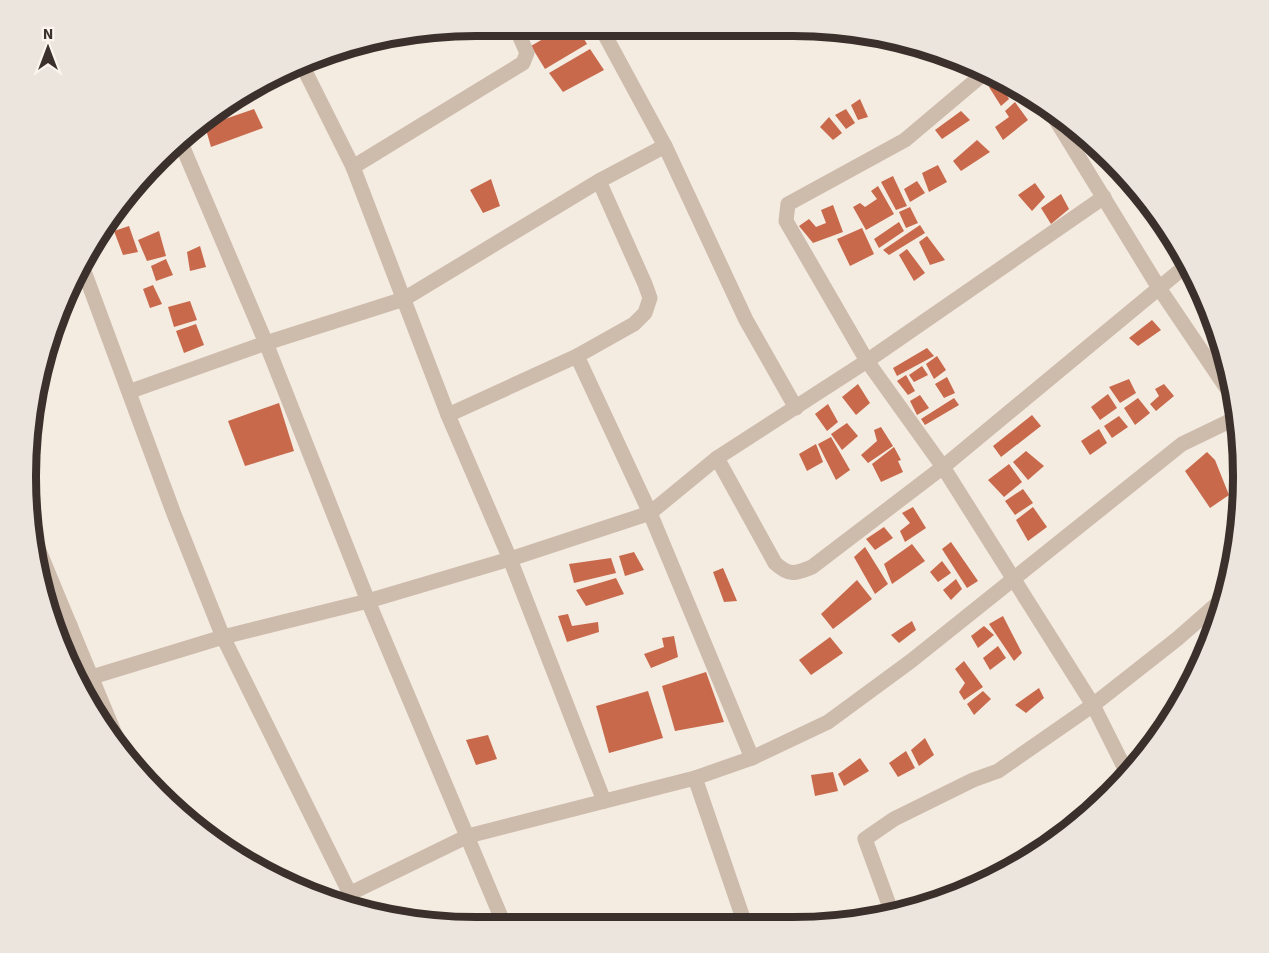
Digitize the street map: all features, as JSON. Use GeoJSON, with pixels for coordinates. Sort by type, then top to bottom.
{"type":"FeatureCollection","features":[{"type":"Feature","properties":{"kind":"street"},"geometry":{"type":"LineString","coordinates":[[353,167],[523,63],[527,52],[520,36]]}},
{"type":"Feature","properties":{"kind":"street"},"geometry":{"type":"LineString","coordinates":[[606,36],[666,146],[746,320],[796,408]]}},
{"type":"Feature","properties":{"kind":"street"},"geometry":{"type":"LineString","coordinates":[[305,71],[353,167],[448,416],[510,559],[604,801]]}},
{"type":"Feature","properties":{"kind":"street"},"geometry":{"type":"LineString","coordinates":[[979,78],[905,140],[788,204],[786,221],[867,361],[943,467],[1014,577],[1093,705],[1124,767]]}},
{"type":"Feature","properties":{"kind":"street"},"geometry":{"type":"LineString","coordinates":[[1060,126],[1159,288],[1223,383]]}},
{"type":"Feature","properties":{"kind":"street"},"geometry":{"type":"LineString","coordinates":[[130,391],[266,343],[404,299],[599,181],[666,146]]}},
{"type":"Feature","properties":{"kind":"street"},"geometry":{"type":"LineString","coordinates":[[184,147],[266,343],[368,601],[501,917]]}},
{"type":"Feature","properties":{"kind":"street"},"geometry":{"type":"LineString","coordinates":[[448,416],[577,356],[634,324],[645,313],[650,298],[599,181]]}},
{"type":"Feature","properties":{"kind":"street"},"geometry":{"type":"LineString","coordinates":[[92,677],[223,636],[368,601],[510,559],[650,513],[717,458],[867,361],[1104,196]]}},
{"type":"Feature","properties":{"kind":"street"},"geometry":{"type":"LineString","coordinates":[[717,458],[775,563],[785,572],[793,574],[812,567],[943,467],[1181,270]]}},
{"type":"Feature","properties":{"kind":"street"},"geometry":{"type":"LineString","coordinates":[[85,274],[174,514],[223,636],[354,900]]}},
{"type":"Feature","properties":{"kind":"street"},"geometry":{"type":"LineString","coordinates":[[577,356],[650,513],[752,758]]}},
{"type":"Feature","properties":{"kind":"street"},"geometry":{"type":"LineString","coordinates":[[351,893],[468,836],[695,778],[752,758],[828,722],[911,661],[1182,444],[1229,421]]}},
{"type":"Feature","properties":{"kind":"street"},"geometry":{"type":"LineString","coordinates":[[44,563],[92,677],[98,702]]}},
{"type":"Feature","properties":{"kind":"street"},"geometry":{"type":"LineString","coordinates":[[890,906],[866,839],[894,819],[973,780],[998,771],[1093,705],[1213,606]]}},
{"type":"Feature","properties":{"kind":"street"},"geometry":{"type":"LineString","coordinates":[[63,628],[70,625]]}},
{"type":"Feature","properties":{"kind":"street"},"geometry":{"type":"LineString","coordinates":[[695,778],[743,917]]}},
{"type":"Feature","properties":{"kind":"building"},"geometry":{"type":"Polygon","coordinates":[[[548,36],[582,36],[587,44],[545,69],[531,46],[548,36]]]}},
{"type":"Feature","properties":{"kind":"building"},"geometry":{"type":"Polygon","coordinates":[[[590,49],[604,70],[563,92],[549,73],[590,49]]]}},
{"type":"Feature","properties":{"kind":"building"},"geometry":{"type":"Polygon","coordinates":[[[993,84],[1004,90],[1009,99],[1001,106],[989,87],[993,84]]]}},
{"type":"Feature","properties":{"kind":"building"},"geometry":{"type":"Polygon","coordinates":[[[860,99],[868,117],[858,120],[851,105],[860,99]]]}},
{"type":"Feature","properties":{"kind":"building"},"geometry":{"type":"Polygon","coordinates":[[[1015,102],[1028,120],[1003,140],[995,127],[1009,117],[1005,111],[1015,102]]]}},
{"type":"Feature","properties":{"kind":"building"},"geometry":{"type":"Polygon","coordinates":[[[254,109],[263,128],[211,147],[206,129],[214,123],[254,109]]]}},
{"type":"Feature","properties":{"kind":"building"},"geometry":{"type":"Polygon","coordinates":[[[846,109],[855,123],[846,129],[835,115],[846,109]]]}},
{"type":"Feature","properties":{"kind":"building"},"geometry":{"type":"Polygon","coordinates":[[[961,111],[970,120],[942,139],[935,130],[961,111]]]}},
{"type":"Feature","properties":{"kind":"building"},"geometry":{"type":"Polygon","coordinates":[[[829,117],[842,133],[833,140],[820,127],[829,117]]]}},
{"type":"Feature","properties":{"kind":"building"},"geometry":{"type":"Polygon","coordinates":[[[977,140],[990,152],[961,171],[953,161],[977,140]]]}},
{"type":"Feature","properties":{"kind":"building"},"geometry":{"type":"Polygon","coordinates":[[[938,165],[947,182],[929,192],[922,173],[938,165]]]}},
{"type":"Feature","properties":{"kind":"building"},"geometry":{"type":"Polygon","coordinates":[[[893,176],[907,206],[896,210],[881,182],[893,176]]]}},
{"type":"Feature","properties":{"kind":"building"},"geometry":{"type":"Polygon","coordinates":[[[491,179],[500,206],[483,213],[470,190],[491,179]]]}},
{"type":"Feature","properties":{"kind":"building"},"geometry":{"type":"Polygon","coordinates":[[[917,181],[925,193],[910,202],[904,189],[917,181]]]}},
{"type":"Feature","properties":{"kind":"building"},"geometry":{"type":"Polygon","coordinates":[[[1035,183],[1045,197],[1032,211],[1018,195],[1035,183]]]}},
{"type":"Feature","properties":{"kind":"building"},"geometry":{"type":"Polygon","coordinates":[[[878,186],[894,214],[866,230],[853,207],[860,203],[865,207],[877,199],[871,191],[878,186]]]}},
{"type":"Feature","properties":{"kind":"building"},"geometry":{"type":"Polygon","coordinates":[[[1061,194],[1069,209],[1051,224],[1041,208],[1061,194]]]}},
{"type":"Feature","properties":{"kind":"building"},"geometry":{"type":"Polygon","coordinates":[[[833,205],[843,232],[813,243],[799,226],[809,219],[816,227],[826,223],[821,210],[833,205]]]}},
{"type":"Feature","properties":{"kind":"building"},"geometry":{"type":"Polygon","coordinates":[[[910,207],[918,223],[906,228],[899,212],[910,207]]]}},
{"type":"Feature","properties":{"kind":"building"},"geometry":{"type":"Polygon","coordinates":[[[899,222],[904,231],[879,248],[874,239],[899,222]]]}},
{"type":"Feature","properties":{"kind":"building"},"geometry":{"type":"Polygon","coordinates":[[[920,225],[925,233],[889,255],[883,250],[920,225]]]}},
{"type":"Feature","properties":{"kind":"building"},"geometry":{"type":"Polygon","coordinates":[[[129,226],[138,252],[123,255],[114,231],[129,226]]]}},
{"type":"Feature","properties":{"kind":"building"},"geometry":{"type":"Polygon","coordinates":[[[862,228],[874,254],[850,266],[837,239],[862,228]]]}},
{"type":"Feature","properties":{"kind":"building"},"geometry":{"type":"Polygon","coordinates":[[[159,231],[166,256],[147,261],[138,240],[159,231]]]}},
{"type":"Feature","properties":{"kind":"building"},"geometry":{"type":"Polygon","coordinates":[[[927,236],[945,260],[930,265],[919,242],[927,236]]]}},
{"type":"Feature","properties":{"kind":"building"},"geometry":{"type":"Polygon","coordinates":[[[200,246],[206,267],[190,271],[187,252],[200,246]]]}},
{"type":"Feature","properties":{"kind":"building"},"geometry":{"type":"Polygon","coordinates":[[[907,249],[925,273],[914,281],[899,255],[907,249]]]}},
{"type":"Feature","properties":{"kind":"building"},"geometry":{"type":"Polygon","coordinates":[[[166,259],[173,275],[156,281],[151,266],[166,259]]]}},
{"type":"Feature","properties":{"kind":"building"},"geometry":{"type":"Polygon","coordinates":[[[153,285],[162,304],[150,308],[143,289],[153,285]]]}},
{"type":"Feature","properties":{"kind":"building"},"geometry":{"type":"Polygon","coordinates":[[[190,301],[197,320],[174,327],[168,307],[190,301]]]}},
{"type":"Feature","properties":{"kind":"building"},"geometry":{"type":"Polygon","coordinates":[[[1152,320],[1161,330],[1138,346],[1129,338],[1152,320]]]}},
{"type":"Feature","properties":{"kind":"building"},"geometry":{"type":"Polygon","coordinates":[[[196,324],[204,345],[184,353],[176,331],[196,324]]]}},
{"type":"Feature","properties":{"kind":"building"},"geometry":{"type":"Polygon","coordinates":[[[927,348],[934,356],[897,376],[893,368],[927,348]]]}},
{"type":"Feature","properties":{"kind":"building"},"geometry":{"type":"Polygon","coordinates":[[[937,356],[946,370],[934,379],[926,364],[937,356]]]}},
{"type":"Feature","properties":{"kind":"building"},"geometry":{"type":"Polygon","coordinates":[[[922,366],[928,375],[914,382],[909,375],[922,366]]]}},
{"type":"Feature","properties":{"kind":"building"},"geometry":{"type":"Polygon","coordinates":[[[906,375],[915,391],[908,395],[897,381],[906,375]]]}},
{"type":"Feature","properties":{"kind":"building"},"geometry":{"type":"Polygon","coordinates":[[[947,377],[955,393],[944,398],[935,384],[947,377]]]}},
{"type":"Feature","properties":{"kind":"building"},"geometry":{"type":"Polygon","coordinates":[[[1129,379],[1136,393],[1120,403],[1109,387],[1129,379]]]}},
{"type":"Feature","properties":{"kind":"building"},"geometry":{"type":"Polygon","coordinates":[[[858,384],[870,403],[856,415],[842,397],[858,384]]]}},
{"type":"Feature","properties":{"kind":"building"},"geometry":{"type":"Polygon","coordinates":[[[1164,384],[1174,396],[1156,411],[1150,404],[1159,396],[1155,389],[1164,384]]]}},
{"type":"Feature","properties":{"kind":"building"},"geometry":{"type":"Polygon","coordinates":[[[1108,394],[1117,408],[1100,420],[1091,407],[1108,394]]]}},
{"type":"Feature","properties":{"kind":"building"},"geometry":{"type":"Polygon","coordinates":[[[920,395],[929,408],[917,415],[910,401],[920,395]]]}},
{"type":"Feature","properties":{"kind":"building"},"geometry":{"type":"Polygon","coordinates":[[[954,398],[959,405],[925,425],[921,419],[954,398]]]}},
{"type":"Feature","properties":{"kind":"building"},"geometry":{"type":"Polygon","coordinates":[[[1138,398],[1150,413],[1135,425],[1124,408],[1138,398]]]}},
{"type":"Feature","properties":{"kind":"building"},"geometry":{"type":"Polygon","coordinates":[[[279,403],[294,451],[245,466],[228,421],[279,403]]]}},
{"type":"Feature","properties":{"kind":"building"},"geometry":{"type":"Polygon","coordinates":[[[828,404],[838,422],[827,431],[815,414],[828,404]]]}},
{"type":"Feature","properties":{"kind":"building"},"geometry":{"type":"Polygon","coordinates":[[[1032,415],[1041,426],[1001,457],[993,446],[1032,415]]]}},
{"type":"Feature","properties":{"kind":"building"},"geometry":{"type":"Polygon","coordinates":[[[1119,416],[1128,427],[1112,438],[1104,426],[1119,416]]]}},
{"type":"Feature","properties":{"kind":"building"},"geometry":{"type":"Polygon","coordinates":[[[847,423],[858,436],[842,450],[831,434],[847,423]]]}},
{"type":"Feature","properties":{"kind":"building"},"geometry":{"type":"Polygon","coordinates":[[[881,427],[893,446],[868,463],[861,455],[877,441],[874,430],[881,427]]]}},
{"type":"Feature","properties":{"kind":"building"},"geometry":{"type":"Polygon","coordinates":[[[1099,429],[1107,443],[1090,455],[1081,441],[1099,429]]]}},
{"type":"Feature","properties":{"kind":"building"},"geometry":{"type":"Polygon","coordinates":[[[831,437],[850,470],[836,480],[818,444],[831,437]]]}},
{"type":"Feature","properties":{"kind":"building"},"geometry":{"type":"Polygon","coordinates":[[[816,444],[823,462],[807,471],[799,454],[816,444]]]}},
{"type":"Feature","properties":{"kind":"building"},"geometry":{"type":"Polygon","coordinates":[[[894,447],[901,460],[898,461],[903,472],[881,482],[872,464],[894,447]]]}},
{"type":"Feature","properties":{"kind":"building"},"geometry":{"type":"Polygon","coordinates":[[[1026,451],[1044,466],[1028,480],[1013,462],[1026,451]]]}},
{"type":"Feature","properties":{"kind":"building"},"geometry":{"type":"Polygon","coordinates":[[[1207,452],[1215,460],[1229,495],[1210,508],[1185,471],[1207,452]]]}},
{"type":"Feature","properties":{"kind":"building"},"geometry":{"type":"Polygon","coordinates":[[[1009,464],[1022,482],[1004,497],[988,480],[1009,464]]]}},
{"type":"Feature","properties":{"kind":"building"},"geometry":{"type":"Polygon","coordinates":[[[1023,489],[1033,503],[1015,515],[1005,501],[1023,489]]]}},
{"type":"Feature","properties":{"kind":"building"},"geometry":{"type":"Polygon","coordinates":[[[913,507],[926,528],[905,542],[900,531],[910,523],[902,513],[913,507]]]}},
{"type":"Feature","properties":{"kind":"building"},"geometry":{"type":"Polygon","coordinates":[[[1033,507],[1047,527],[1028,541],[1016,520],[1033,507]]]}},
{"type":"Feature","properties":{"kind":"building"},"geometry":{"type":"Polygon","coordinates":[[[884,527],[893,538],[875,550],[866,539],[884,527]]]}},
{"type":"Feature","properties":{"kind":"building"},"geometry":{"type":"Polygon","coordinates":[[[951,542],[978,581],[967,588],[942,549],[951,542]]]}},
{"type":"Feature","properties":{"kind":"building"},"geometry":{"type":"Polygon","coordinates":[[[912,544],[925,561],[892,584],[884,564],[912,544]]]}},
{"type":"Feature","properties":{"kind":"building"},"geometry":{"type":"Polygon","coordinates":[[[865,547],[888,584],[875,594],[854,557],[865,547]]]}},
{"type":"Feature","properties":{"kind":"building"},"geometry":{"type":"Polygon","coordinates":[[[634,552],[644,570],[625,576],[619,556],[634,552]]]}},
{"type":"Feature","properties":{"kind":"building"},"geometry":{"type":"Polygon","coordinates":[[[611,558],[616,573],[574,583],[569,564],[611,558]]]}},
{"type":"Feature","properties":{"kind":"building"},"geometry":{"type":"Polygon","coordinates":[[[942,561],[951,573],[938,582],[930,572],[942,561]]]}},
{"type":"Feature","properties":{"kind":"building"},"geometry":{"type":"Polygon","coordinates":[[[723,568],[737,601],[724,602],[713,572],[723,568]]]}},
{"type":"Feature","properties":{"kind":"building"},"geometry":{"type":"Polygon","coordinates":[[[616,578],[624,594],[586,606],[576,590],[616,578]]]}},
{"type":"Feature","properties":{"kind":"building"},"geometry":{"type":"Polygon","coordinates":[[[956,579],[962,589],[951,600],[943,590],[956,579]]]}},
{"type":"Feature","properties":{"kind":"building"},"geometry":{"type":"Polygon","coordinates":[[[857,580],[872,599],[833,629],[821,614],[857,580]]]}},
{"type":"Feature","properties":{"kind":"building"},"geometry":{"type":"Polygon","coordinates":[[[568,614],[572,626],[598,622],[599,632],[567,642],[558,616],[568,614]]]}},
{"type":"Feature","properties":{"kind":"building"},"geometry":{"type":"Polygon","coordinates":[[[1003,616],[1022,653],[1014,661],[989,624],[1003,616]]]}},
{"type":"Feature","properties":{"kind":"building"},"geometry":{"type":"Polygon","coordinates":[[[912,621],[916,630],[899,643],[891,635],[912,621]]]}},
{"type":"Feature","properties":{"kind":"building"},"geometry":{"type":"Polygon","coordinates":[[[984,626],[994,635],[978,648],[971,636],[984,626]]]}},
{"type":"Feature","properties":{"kind":"building"},"geometry":{"type":"Polygon","coordinates":[[[674,636],[678,657],[651,668],[644,654],[664,647],[662,638],[674,636]]]}},
{"type":"Feature","properties":{"kind":"building"},"geometry":{"type":"Polygon","coordinates":[[[830,637],[843,653],[811,675],[799,660],[830,637]]]}},
{"type":"Feature","properties":{"kind":"building"},"geometry":{"type":"Polygon","coordinates":[[[998,646],[1006,658],[990,670],[983,658],[998,646]]]}},
{"type":"Feature","properties":{"kind":"building"},"geometry":{"type":"Polygon","coordinates":[[[964,661],[983,687],[964,700],[959,692],[965,683],[955,669],[964,661]]]}},
{"type":"Feature","properties":{"kind":"building"},"geometry":{"type":"Polygon","coordinates":[[[706,672],[724,722],[675,731],[662,686],[706,672]]]}},
{"type":"Feature","properties":{"kind":"building"},"geometry":{"type":"Polygon","coordinates":[[[1039,688],[1044,698],[1026,713],[1015,705],[1039,688]]]}},
{"type":"Feature","properties":{"kind":"building"},"geometry":{"type":"Polygon","coordinates":[[[648,691],[663,738],[609,753],[596,706],[648,691]]]}},
{"type":"Feature","properties":{"kind":"building"},"geometry":{"type":"Polygon","coordinates":[[[983,691],[991,699],[974,715],[967,704],[983,691]]]}},
{"type":"Feature","properties":{"kind":"building"},"geometry":{"type":"Polygon","coordinates":[[[488,735],[497,759],[476,765],[466,740],[488,735]]]}},
{"type":"Feature","properties":{"kind":"building"},"geometry":{"type":"Polygon","coordinates":[[[925,738],[934,755],[919,766],[911,750],[925,738]]]}},
{"type":"Feature","properties":{"kind":"building"},"geometry":{"type":"Polygon","coordinates":[[[906,751],[915,768],[898,777],[889,763],[906,751]]]}},
{"type":"Feature","properties":{"kind":"building"},"geometry":{"type":"Polygon","coordinates":[[[860,758],[869,771],[844,786],[838,774],[860,758]]]}},
{"type":"Feature","properties":{"kind":"building"},"geometry":{"type":"Polygon","coordinates":[[[833,772],[838,791],[815,796],[811,775],[833,772]]]}}]}
